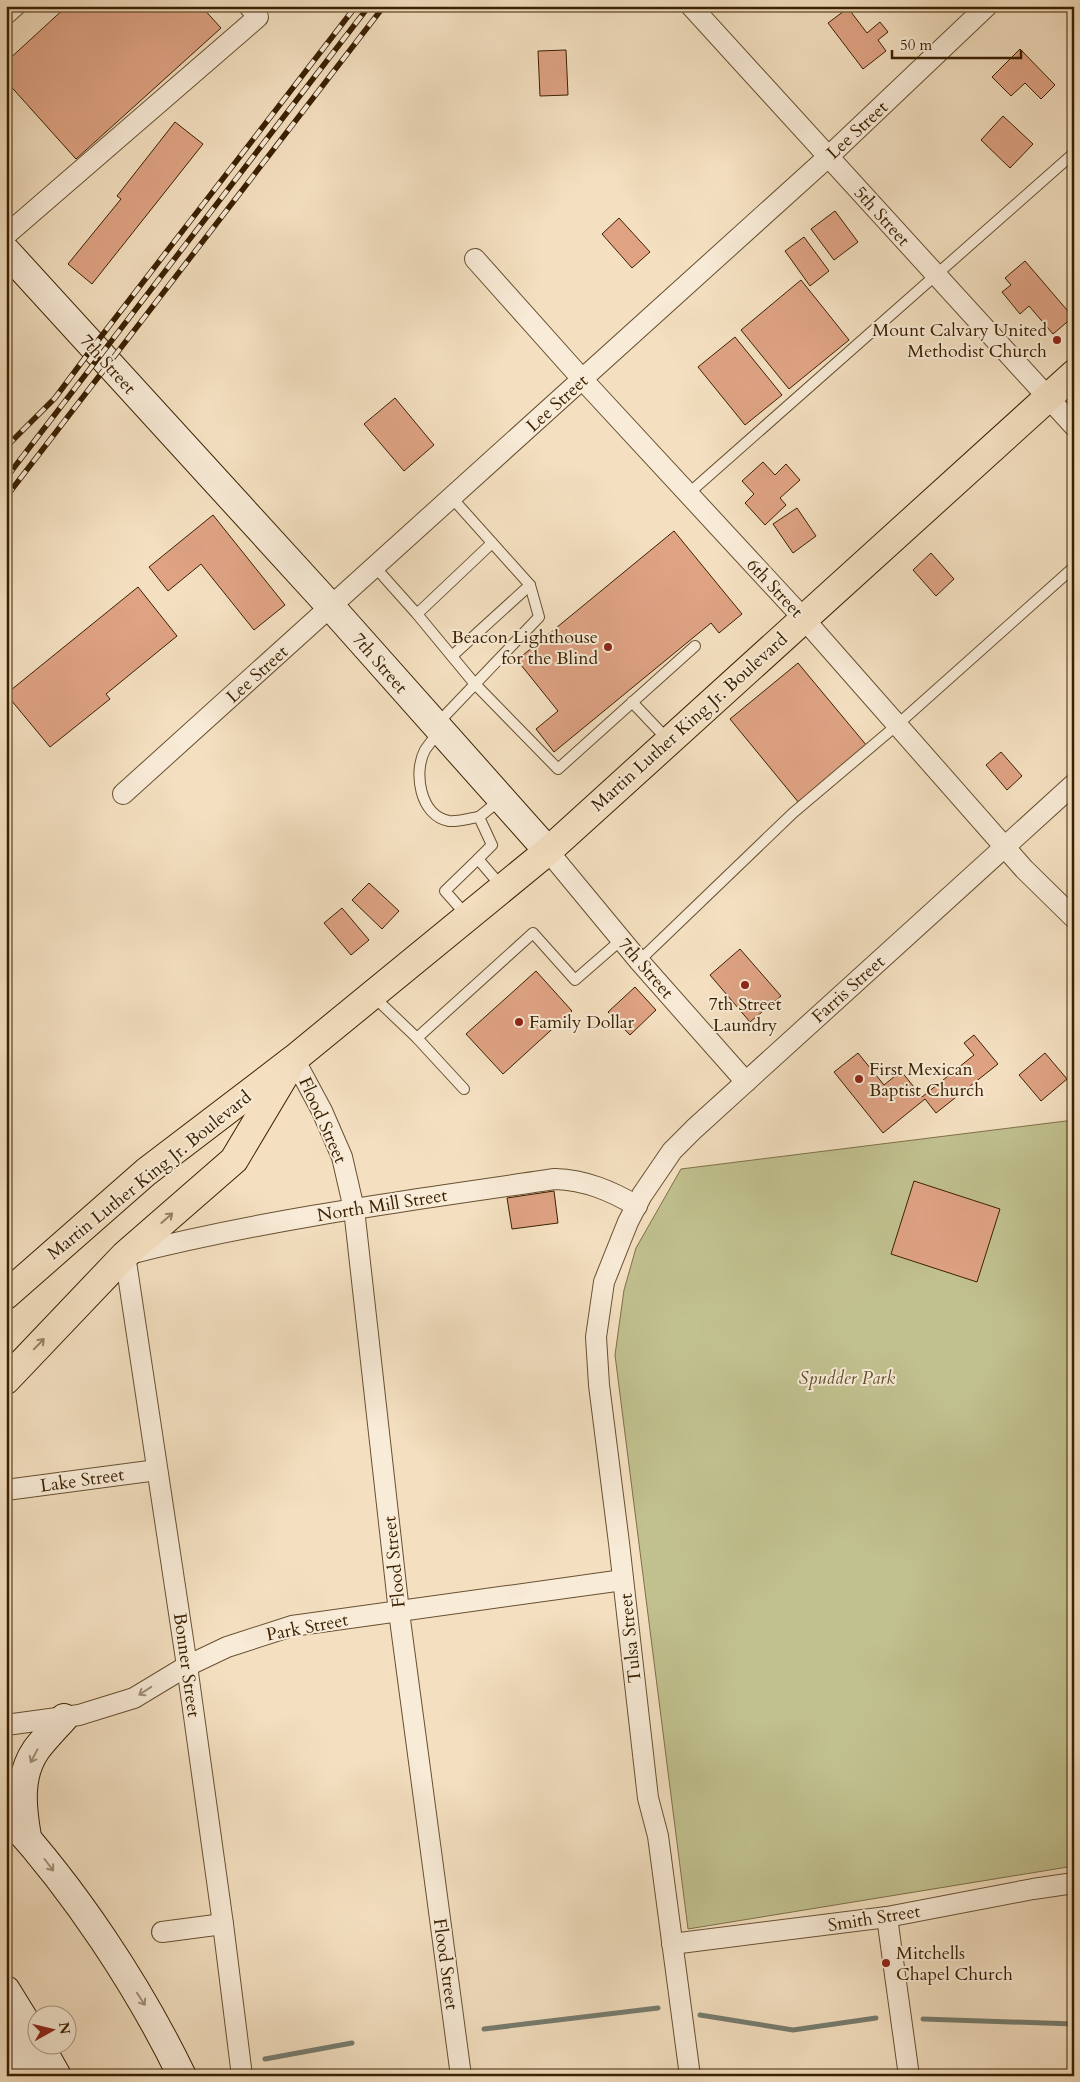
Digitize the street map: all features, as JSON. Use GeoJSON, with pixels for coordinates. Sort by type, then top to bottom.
{"type":"FeatureCollection","features":[{"type":"Feature","properties":{"kind":"main road","name":"Martin Luther King Jr. Boulevard"},"geometry":{"type":"LineString","coordinates":[[6,1295],[146,1172],[294,1059],[548,851],[1074,374]]}},
{"type":"Feature","properties":{"kind":"main road","name":"Martin Luther King Jr. Boulevard"},"geometry":{"type":"LineString","coordinates":[[6,1380],[125,1255],[234,1160],[294,1059]]}},
{"type":"Feature","properties":{"kind":"street"},"geometry":{"type":"LineString","coordinates":[[6,14],[15,6]]}},
{"type":"Feature","properties":{"kind":"street","name":"5th Street"},"geometry":{"type":"LineString","coordinates":[[691,6],[1074,426]]}},
{"type":"Feature","properties":{"kind":"street","name":"Lee Street"},"geometry":{"type":"LineString","coordinates":[[124,794],[828,157],[987,6]]}},
{"type":"Feature","properties":{"kind":"street"},"geometry":{"type":"LineString","coordinates":[[6,235],[253,11]]}},
{"type":"Feature","properties":{"kind":"street","name":"7th Street"},"geometry":{"type":"LineString","coordinates":[[6,251],[331,607],[548,851],[621,940],[746,1082]]}},
{"type":"Feature","properties":{"kind":"street","name":"6th Street"},"geometry":{"type":"LineString","coordinates":[[475,259],[583,380],[804,619],[1044,891],[1074,918]]}},
{"type":"Feature","properties":{"kind":"street","name":"Farris Street"},"geometry":{"type":"LineString","coordinates":[[636,1206],[672,1151],[1074,784]]}},
{"type":"Feature","properties":{"kind":"street","name":"Flood Street"},"geometry":{"type":"LineString","coordinates":[[294,1059],[322,1111],[342,1157],[354,1209],[400,1612],[461,2076]]}},
{"type":"Feature","properties":{"kind":"street","name":"North Mill Street"},"geometry":{"type":"LineString","coordinates":[[125,1255],[184,1240],[354,1209],[555,1179],[570,1180],[614,1192],[636,1206]]}},
{"type":"Feature","properties":{"kind":"street","name":"Tulsa Street"},"geometry":{"type":"LineString","coordinates":[[636,1206],[614,1252],[604,1282],[596,1352],[648,1798],[658,1836],[690,2076]]}},
{"type":"Feature","properties":{"kind":"street","name":"Bonner Street"},"geometry":{"type":"LineString","coordinates":[[125,1255],[224,1924],[242,2076]]}},
{"type":"Feature","properties":{"kind":"street","name":"Lake Street"},"geometry":{"type":"LineString","coordinates":[[6,1490],[157,1470]]}},
{"type":"Feature","properties":{"kind":"street","name":"Park Street"},"geometry":{"type":"LineString","coordinates":[[6,1726],[64,1718],[134,1698],[187,1666],[227,1647],[272,1632],[310,1623],[623,1580]]}},
{"type":"Feature","properties":{"kind":"street"},"geometry":{"type":"LineString","coordinates":[[26,1837],[22,1806],[25,1774],[35,1751],[64,1718]]}},
{"type":"Feature","properties":{"kind":"street"},"geometry":{"type":"LineString","coordinates":[[6,1814],[79,1905],[144,2004],[182,2076]]}},
{"type":"Feature","properties":{"kind":"street","name":"Smith Street"},"geometry":{"type":"LineString","coordinates":[[672,1944],[887,1918],[1074,1883]]}},
{"type":"Feature","properties":{"kind":"street"},"geometry":{"type":"LineString","coordinates":[[887,1918],[909,2076]]}},
{"type":"Feature","properties":{"kind":"street"},"geometry":{"type":"LineString","coordinates":[[162,1932],[224,1924]]}},
{"type":"Feature","properties":{"kind":"street"},"geometry":{"type":"LineString","coordinates":[[6,1990],[28,2026]]}},
{"type":"Feature","properties":{"kind":"street"},"geometry":{"type":"LineString","coordinates":[[6,2028],[32,2076]]}},
{"type":"Feature","properties":{"kind":"street"},"geometry":{"type":"LineString","coordinates":[[44,2054],[57,2076]]}},
{"type":"Feature","properties":{"kind":"lane"},"geometry":{"type":"LineString","coordinates":[[688,494],[1074,153]]}},
{"type":"Feature","properties":{"kind":"lane"},"geometry":{"type":"LineString","coordinates":[[452,498],[530,585],[539,617],[474,683],[437,728],[424,751],[419,773],[423,799],[433,814],[449,821],[480,817],[500,799]]}},
{"type":"Feature","properties":{"kind":"lane"},"geometry":{"type":"LineString","coordinates":[[417,614],[492,543]]}},
{"type":"Feature","properties":{"kind":"lane"},"geometry":{"type":"LineString","coordinates":[[639,961],[793,813],[897,725],[1074,566]]}},
{"type":"Feature","properties":{"kind":"lane"},"geometry":{"type":"LineString","coordinates":[[375,567],[474,683],[558,769],[695,646]]}},
{"type":"Feature","properties":{"kind":"lane"},"geometry":{"type":"LineString","coordinates":[[452,656],[530,585]]}},
{"type":"Feature","properties":{"kind":"lane"},"geometry":{"type":"LineString","coordinates":[[632,702],[669,741]]}},
{"type":"Feature","properties":{"kind":"lane"},"geometry":{"type":"LineString","coordinates":[[468,917],[446,891],[492,845],[480,817]]}},
{"type":"Feature","properties":{"kind":"lane"},"geometry":{"type":"LineString","coordinates":[[478,859],[503,888]]}},
{"type":"Feature","properties":{"kind":"lane"},"geometry":{"type":"LineString","coordinates":[[417,1038],[533,934],[575,980],[621,940]]}},
{"type":"Feature","properties":{"kind":"lane"},"geometry":{"type":"LineString","coordinates":[[372,995],[417,1038],[464,1089]]}},
{"type":"Feature","properties":{"kind":"green space","name":"Spudder Park"},"geometry":{"type":"Polygon","coordinates":[[[1074,1120],[1074,1866],[688,1929],[615,1355],[624,1290],[636,1248],[681,1169],[1074,1120]]]}},
{"type":"Feature","properties":{"kind":"building"},"geometry":{"type":"Polygon","coordinates":[[[67,6],[201,6],[221,28],[76,159],[6,81],[6,62],[67,6]]]}},
{"type":"Feature","properties":{"kind":"building"},"geometry":{"type":"Polygon","coordinates":[[[848,8],[867,33],[880,22],[888,32],[878,40],[886,51],[863,69],[828,23],[848,8]]]}},
{"type":"Feature","properties":{"kind":"building"},"geometry":{"type":"Polygon","coordinates":[[[1020,49],[1055,85],[1041,99],[1025,83],[1011,96],[992,77],[1020,49]]]}},
{"type":"Feature","properties":{"kind":"building"},"geometry":{"type":"Polygon","coordinates":[[[566,50],[568,95],[540,96],[538,51],[566,50]]]}},
{"type":"Feature","properties":{"kind":"building"},"geometry":{"type":"Polygon","coordinates":[[[1003,116],[1033,144],[1010,168],[981,140],[1003,116]]]}},
{"type":"Feature","properties":{"kind":"building"},"geometry":{"type":"Polygon","coordinates":[[[175,122],[203,144],[92,284],[68,264],[121,199],[117,196],[175,122]]]}},
{"type":"Feature","properties":{"kind":"building"},"geometry":{"type":"Polygon","coordinates":[[[835,211],[858,242],[834,260],[811,229],[835,211]]]}},
{"type":"Feature","properties":{"kind":"building"},"geometry":{"type":"Polygon","coordinates":[[[619,218],[650,252],[632,268],[602,234],[619,218]]]}},
{"type":"Feature","properties":{"kind":"building"},"geometry":{"type":"Polygon","coordinates":[[[804,237],[829,271],[810,286],[785,251],[804,237]]]}},
{"type":"Feature","properties":{"kind":"building"},"geometry":{"type":"Polygon","coordinates":[[[1025,261],[1073,317],[1053,334],[1029,306],[1020,314],[1002,292],[1011,285],[1005,278],[1025,261]]]}},
{"type":"Feature","properties":{"kind":"building"},"geometry":{"type":"Polygon","coordinates":[[[801,280],[849,340],[789,389],[741,330],[801,280]]]}},
{"type":"Feature","properties":{"kind":"building"},"geometry":{"type":"Polygon","coordinates":[[[735,337],[782,395],[745,425],[698,367],[735,337]]]}},
{"type":"Feature","properties":{"kind":"building"},"geometry":{"type":"Polygon","coordinates":[[[395,398],[434,445],[404,471],[364,424],[395,398]]]}},
{"type":"Feature","properties":{"kind":"building"},"geometry":{"type":"Polygon","coordinates":[[[763,462],[775,475],[786,464],[800,480],[780,498],[786,505],[765,525],[745,503],[754,494],[742,481],[763,462]]]}},
{"type":"Feature","properties":{"kind":"building"},"geometry":{"type":"Polygon","coordinates":[[[797,508],[816,536],[793,553],[773,524],[797,508]]]}},
{"type":"Feature","properties":{"kind":"building"},"geometry":{"type":"Polygon","coordinates":[[[213,515],[285,605],[254,630],[201,564],[168,591],[149,567],[213,515]]]}},
{"type":"Feature","properties":{"kind":"building","name":"Beacon Lighthouse for the Blind"},"geometry":{"type":"Polygon","coordinates":[[[674,531],[742,614],[719,633],[711,623],[554,752],[536,729],[558,711],[517,660],[674,531]]]}},
{"type":"Feature","properties":{"kind":"building"},"geometry":{"type":"Polygon","coordinates":[[[931,553],[954,579],[936,596],[913,570],[931,553]]]}},
{"type":"Feature","properties":{"kind":"building"},"geometry":{"type":"Polygon","coordinates":[[[138,587],[177,636],[106,694],[110,699],[50,747],[6,694],[138,587]]]}},
{"type":"Feature","properties":{"kind":"building"},"geometry":{"type":"Polygon","coordinates":[[[798,663],[867,746],[799,803],[730,719],[798,663]]]}},
{"type":"Feature","properties":{"kind":"building"},"geometry":{"type":"Polygon","coordinates":[[[1001,752],[1022,776],[1007,790],[986,765],[1001,752]]]}},
{"type":"Feature","properties":{"kind":"building"},"geometry":{"type":"Polygon","coordinates":[[[369,883],[399,911],[382,929],[352,900],[369,883]]]}},
{"type":"Feature","properties":{"kind":"building"},"geometry":{"type":"Polygon","coordinates":[[[342,908],[369,940],[351,955],[324,923],[342,908]]]}},
{"type":"Feature","properties":{"kind":"building","name":"7th Street Laundry"},"geometry":{"type":"Polygon","coordinates":[[[740,949],[781,996],[750,1022],[710,975],[740,949]]]}},
{"type":"Feature","properties":{"kind":"building","name":"Family Dollar"},"geometry":{"type":"Polygon","coordinates":[[[536,971],[572,1011],[503,1074],[466,1034],[536,971]]]}},
{"type":"Feature","properties":{"kind":"building"},"geometry":{"type":"Polygon","coordinates":[[[635,987],[656,1010],[630,1035],[608,1012],[635,987]]]}},
{"type":"Feature","properties":{"kind":"building","name":"First Mexican Baptist Church"},"geometry":{"type":"Polygon","coordinates":[[[974,1035],[998,1064],[936,1113],[925,1099],[883,1133],[834,1072],[858,1053],[884,1085],[901,1071],[922,1097],[974,1055],[964,1043],[974,1035]]]}},
{"type":"Feature","properties":{"kind":"building"},"geometry":{"type":"Polygon","coordinates":[[[1045,1053],[1067,1079],[1041,1101],[1019,1075],[1045,1053]]]}},
{"type":"Feature","properties":{"kind":"building"},"geometry":{"type":"Polygon","coordinates":[[[914,1181],[1000,1209],[977,1282],[891,1254],[914,1181]]]}},
{"type":"Feature","properties":{"kind":"building"},"geometry":{"type":"Polygon","coordinates":[[[554,1191],[558,1223],[512,1229],[507,1198],[554,1191]]]}},
{"type":"Feature","properties":{"kind":"waterway"},"geometry":{"type":"LineString","coordinates":[[484,2029],[658,2008]]}},
{"type":"Feature","properties":{"kind":"waterway"},"geometry":{"type":"LineString","coordinates":[[700,2015],[793,2030],[876,2018]]}},
{"type":"Feature","properties":{"kind":"waterway"},"geometry":{"type":"LineString","coordinates":[[923,2019],[1074,2024]]}},
{"type":"Feature","properties":{"kind":"waterway"},"geometry":{"type":"LineString","coordinates":[[265,2059],[352,2043]]}},
{"type":"Feature","properties":{"kind":"railway"},"geometry":{"type":"LineString","coordinates":[[6,447],[55,398],[356,6]]}},
{"type":"Feature","properties":{"kind":"railway"},"geometry":{"type":"LineString","coordinates":[[6,478],[369,6]]}},
{"type":"Feature","properties":{"kind":"railway"},"geometry":{"type":"LineString","coordinates":[[6,497],[384,6]]}},
{"type":"Feature","properties":{"kind":"place","name":"Mount Calvary United Methodist Church"},"geometry":{"type":"Point","coordinates":[1057,340]}},
{"type":"Feature","properties":{"kind":"place","name":"Beacon Lighthouse for the Blind"},"geometry":{"type":"Point","coordinates":[608,647]}},
{"type":"Feature","properties":{"kind":"place","name":"7th Street Laundry"},"geometry":{"type":"Point","coordinates":[745,985]}},
{"type":"Feature","properties":{"kind":"place","name":"Family Dollar"},"geometry":{"type":"Point","coordinates":[519,1022]}},
{"type":"Feature","properties":{"kind":"place","name":"First Mexican Baptist Church"},"geometry":{"type":"Point","coordinates":[859,1079]}},
{"type":"Feature","properties":{"kind":"place","name":"Mitchells Chapel Church"},"geometry":{"type":"Point","coordinates":[886,1963]}}]}
